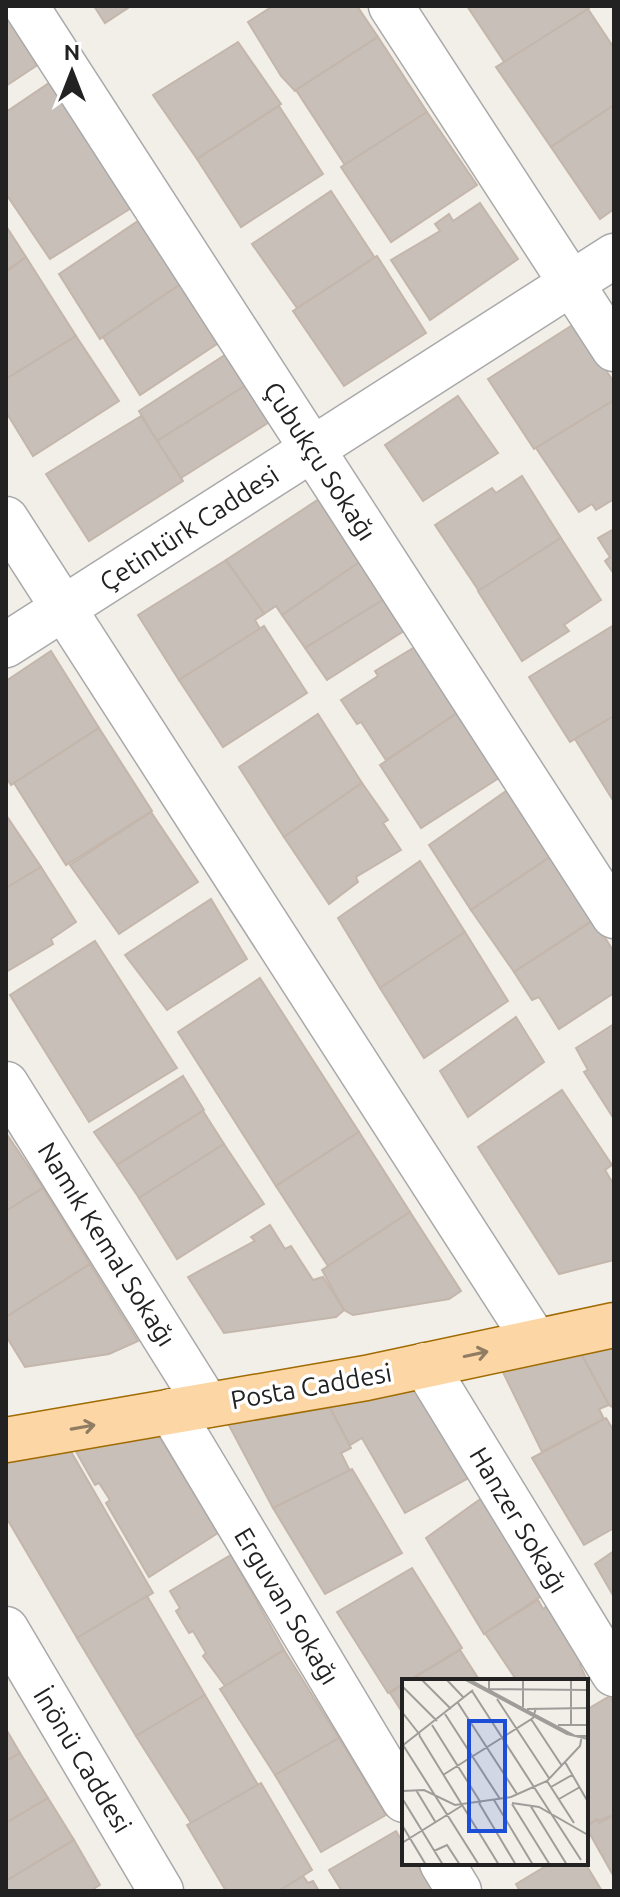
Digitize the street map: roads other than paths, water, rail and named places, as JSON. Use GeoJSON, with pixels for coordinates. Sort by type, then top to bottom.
{"type":"FeatureCollection","features":[{"type":"Feature","properties":{"kind":"main road","name":"Posta Caddesi"},"geometry":{"type":"LineString","coordinates":[[6,1440],[425,1365],[614,1325]]}},
{"type":"Feature","properties":{"kind":"street","name":"Çubukçu Sokağı"},"geometry":{"type":"LineString","coordinates":[[26,6],[614,916]]}},
{"type":"Feature","properties":{"kind":"street"},"geometry":{"type":"LineString","coordinates":[[391,6],[614,349]]}},
{"type":"Feature","properties":{"kind":"street","name":"Çetintürk Caddesi"},"geometry":{"type":"LineString","coordinates":[[6,645],[614,256]]}},
{"type":"Feature","properties":{"kind":"street"},"geometry":{"type":"LineString","coordinates":[[6,519],[535,1341]]}},
{"type":"Feature","properties":{"kind":"street","name":"Namık Kemal Sokağı"},"geometry":{"type":"LineString","coordinates":[[6,1084],[189,1408]]}},
{"type":"Feature","properties":{"kind":"street","name":"Hanzer Sokağı"},"geometry":{"type":"LineString","coordinates":[[425,1365],[614,1674]]}},
{"type":"Feature","properties":{"kind":"street","name":"Erguvan Sokağı"},"geometry":{"type":"LineString","coordinates":[[189,1408],[402,1796]]}},
{"type":"Feature","properties":{"kind":"street","name":"İnönü Caddesi"},"geometry":{"type":"LineString","coordinates":[[6,1629],[161,1891]]}},
{"type":"Feature","properties":{"kind":"street"},"geometry":{"type":"LineString","coordinates":[[443,1865],[459,1891]]}}]}
